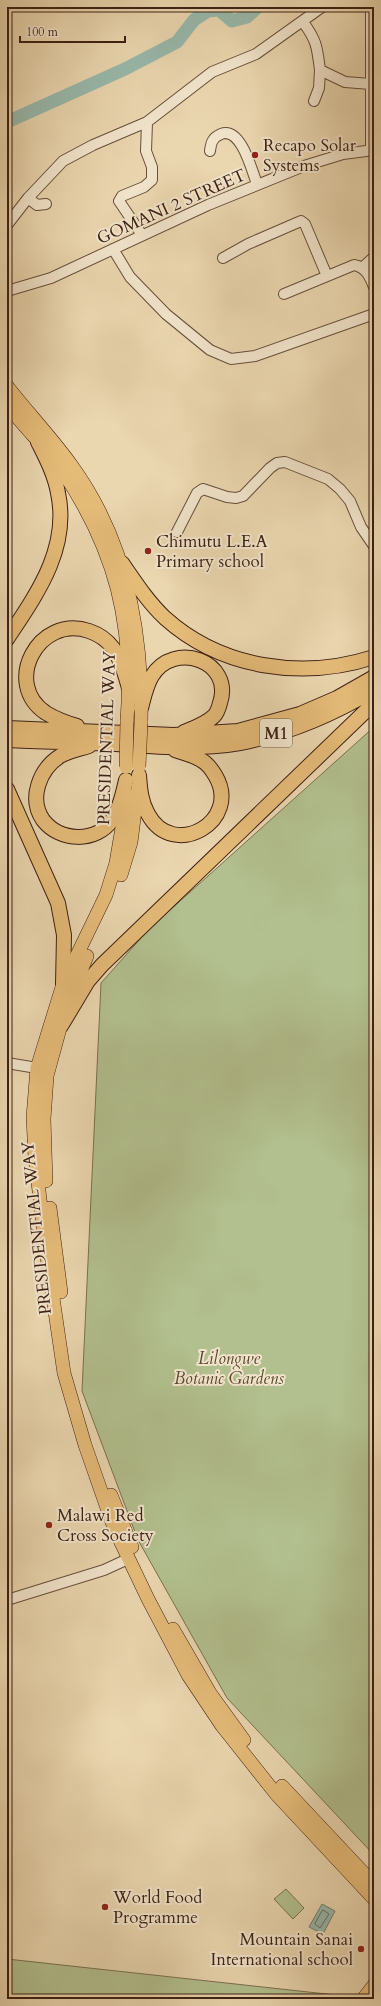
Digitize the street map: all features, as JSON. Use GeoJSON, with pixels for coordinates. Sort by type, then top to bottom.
{"type":"FeatureCollection","features":[{"type":"Feature","properties":{"kind":"highway"},"geometry":{"type":"LineString","coordinates":[[7,639],[49,570],[57,544],[61,517],[58,493],[51,468],[38,442]]}},
{"type":"Feature","properties":{"kind":"highway"},"geometry":{"type":"LineString","coordinates":[[118,567],[165,618],[192,638],[218,652],[253,664],[289,670],[322,669],[352,664],[374,657]]}},
{"type":"Feature","properties":{"kind":"highway"},"geometry":{"type":"LineString","coordinates":[[98,737],[45,713],[35,702],[29,692],[26,679],[27,667],[38,644],[55,631],[66,628],[80,628],[92,632],[104,638],[112,647],[121,661],[129,688]]}},
{"type":"Feature","properties":{"kind":"highway"},"geometry":{"type":"LineString","coordinates":[[132,772],[148,814],[155,824],[164,832],[178,836],[201,831],[210,824],[217,815],[221,803],[222,790],[212,770],[202,760],[172,741],[214,716],[218,710],[222,690],[220,681],[214,671],[206,663],[198,659],[185,657],[176,658],[158,668],[147,686],[141,708]]}},
{"type":"Feature","properties":{"kind":"highway","name":"M1"},"geometry":{"type":"LineString","coordinates":[[172,741],[238,731],[265,725],[300,714],[337,698],[374,677]]}},
{"type":"Feature","properties":{"kind":"highway","name":"M1"},"geometry":{"type":"LineString","coordinates":[[7,728],[98,737],[172,741],[207,747],[233,744],[268,736],[303,725],[342,709],[374,690]]}},
{"type":"Feature","properties":{"kind":"highway"},"geometry":{"type":"LineString","coordinates":[[61,1026],[77,997],[102,966],[374,703]]}},
{"type":"Feature","properties":{"kind":"highway"},"geometry":{"type":"LineString","coordinates":[[98,737],[62,755],[45,769],[38,786],[36,797],[42,819],[48,825],[64,835],[74,838],[96,834],[112,820],[132,772]]}},
{"type":"Feature","properties":{"kind":"highway","name":"M1"},"geometry":{"type":"LineString","coordinates":[[7,740],[98,737]]}},
{"type":"Feature","properties":{"kind":"highway"},"geometry":{"type":"LineString","coordinates":[[7,789],[58,903],[64,935],[63,984]]}},
{"type":"Feature","properties":{"kind":"main road","name":"PRESIDENTIAL WAY"},"geometry":{"type":"LineString","coordinates":[[7,386],[73,467],[89,492],[106,524],[136,624],[139,654],[141,723],[116,863],[106,895],[63,984],[37,1068],[33,1117],[35,1158],[47,1257],[64,1373],[84,1445],[114,1528],[177,1657],[222,1726],[290,1809],[374,1899]]}},
{"type":"Feature","properties":{"kind":"main road"},"geometry":{"type":"LineString","coordinates":[[7,405],[60,468],[77,494],[118,567]]}},
{"type":"Feature","properties":{"kind":"main road","name":"PRESIDENTIAL WAY"},"geometry":{"type":"LineString","coordinates":[[118,567],[129,657],[127,721],[132,772],[131,842],[110,907],[81,968],[46,1076],[44,1119],[45,1170],[74,1380],[86,1424],[106,1482],[134,1553],[194,1669],[242,1737],[284,1788],[374,1884]]}},
{"type":"Feature","properties":{"kind":"main road"},"geometry":{"type":"LineString","coordinates":[[363,1999],[374,1985]]}},
{"type":"Feature","properties":{"kind":"main road"},"geometry":{"type":"LineString","coordinates":[[370,1999],[374,1996]]}},
{"type":"Feature","properties":{"kind":"street"},"geometry":{"type":"LineString","coordinates":[[7,224],[28,198],[63,162],[93,145],[147,122],[212,72],[256,54],[322,7]]}},
{"type":"Feature","properties":{"kind":"street"},"geometry":{"type":"LineString","coordinates":[[371,7],[372,150]]}},
{"type":"Feature","properties":{"kind":"street"},"geometry":{"type":"LineString","coordinates":[[303,22],[314,37],[317,45],[320,70],[319,88],[314,101]]}},
{"type":"Feature","properties":{"kind":"street"},"geometry":{"type":"LineString","coordinates":[[320,70],[344,82],[371,84]]}},
{"type":"Feature","properties":{"kind":"street"},"geometry":{"type":"LineString","coordinates":[[142,235],[119,201],[122,196],[144,187],[152,180],[152,167],[146,151],[147,122]]}},
{"type":"Feature","properties":{"kind":"street"},"geometry":{"type":"LineString","coordinates":[[210,151],[211,143],[216,136],[224,133],[231,135],[238,140],[257,184]]}},
{"type":"Feature","properties":{"kind":"street","name":"GOMANI 2 STREET"},"geometry":{"type":"LineString","coordinates":[[7,291],[51,278],[142,235],[257,184],[329,158],[372,150]]}},
{"type":"Feature","properties":{"kind":"street"},"geometry":{"type":"LineString","coordinates":[[28,198],[37,206],[46,204]]}},
{"type":"Feature","properties":{"kind":"street"},"geometry":{"type":"LineString","coordinates":[[223,258],[248,244],[301,221],[305,224],[327,276]]}},
{"type":"Feature","properties":{"kind":"street"},"geometry":{"type":"LineString","coordinates":[[113,249],[130,277],[166,314],[210,350],[231,359],[255,356],[374,314]]}},
{"type":"Feature","properties":{"kind":"street"},"geometry":{"type":"LineString","coordinates":[[362,268],[374,257]]}},
{"type":"Feature","properties":{"kind":"street"},"geometry":{"type":"LineString","coordinates":[[284,294],[354,265],[362,268],[369,275],[374,287]]}},
{"type":"Feature","properties":{"kind":"street"},"geometry":{"type":"LineString","coordinates":[[177,532],[197,493],[203,489],[227,497],[236,498],[243,496],[270,468],[277,463],[285,462],[328,479],[340,489],[350,501],[361,527],[374,546]]}},
{"type":"Feature","properties":{"kind":"street"},"geometry":{"type":"LineString","coordinates":[[7,1063],[37,1068]]}},
{"type":"Feature","properties":{"kind":"street"},"geometry":{"type":"LineString","coordinates":[[7,1600],[104,1570],[128,1559]]}},
{"type":"Feature","properties":{"kind":"green space","name":"Lilongwe Botanic Gardens"},"geometry":{"type":"Polygon","coordinates":[[[374,727],[374,1855],[227,1698],[138,1540],[82,1391],[101,983],[150,928],[374,727]]]}},
{"type":"Feature","properties":{"kind":"green space"},"geometry":{"type":"Polygon","coordinates":[[[286,1889],[304,1908],[293,1919],[274,1899],[286,1889]]]}},
{"type":"Feature","properties":{"kind":"green space"},"geometry":{"type":"Polygon","coordinates":[[[7,1959],[354,1997],[352,1999],[7,1999],[7,1959]]]}},
{"type":"Feature","properties":{"kind":"water"},"geometry":{"type":"Polygon","coordinates":[[[322,1904],[335,1911],[323,1934],[309,1927],[322,1904]]]}},
{"type":"Feature","properties":{"kind":"waterway"},"geometry":{"type":"LineString","coordinates":[[7,122],[125,69],[177,42],[194,20],[208,11],[219,10],[232,21],[247,17],[258,7]]}},
{"type":"Feature","properties":{"kind":"place","name":"Recapo Solar Systems"},"geometry":{"type":"Point","coordinates":[255,155]}},
{"type":"Feature","properties":{"kind":"place","name":"Chimutu L.E.A Primary school"},"geometry":{"type":"Point","coordinates":[148,551]}},
{"type":"Feature","properties":{"kind":"place","name":"Malawi Red Cross Society"},"geometry":{"type":"Point","coordinates":[49,1525]}},
{"type":"Feature","properties":{"kind":"place","name":"World Food Programme"},"geometry":{"type":"Point","coordinates":[105,1907]}},
{"type":"Feature","properties":{"kind":"place","name":"Mountain Sanai International school"},"geometry":{"type":"Point","coordinates":[361,1949]}}]}
